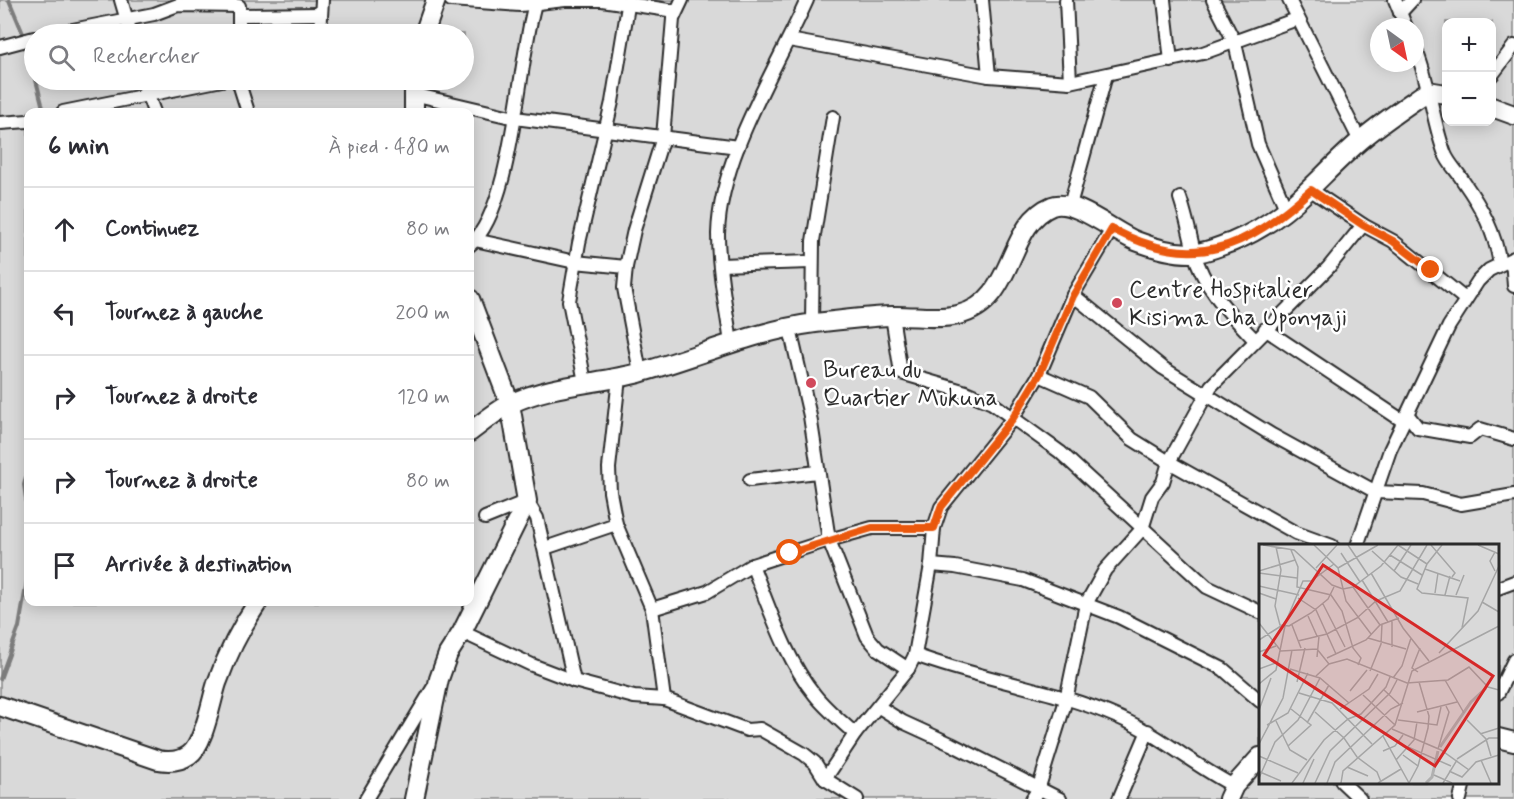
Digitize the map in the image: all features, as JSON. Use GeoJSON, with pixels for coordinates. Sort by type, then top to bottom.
{"type":"FeatureCollection","features":[{"type":"Feature","properties":{"kind":"street"},"geometry":{"type":"LineString","coordinates":[[122,0],[128,24]]}},
{"type":"Feature","properties":{"kind":"street"},"geometry":{"type":"LineString","coordinates":[[320,24],[322,0]]}},
{"type":"Feature","properties":{"kind":"street"},"geometry":{"type":"LineString","coordinates":[[428,24],[436,0]]}},
{"type":"Feature","properties":{"kind":"street"},"geometry":{"type":"LineString","coordinates":[[451,0],[520,5],[536,2],[602,0],[679,5],[663,137],[634,230],[626,267],[624,288],[640,372]]}},
{"type":"Feature","properties":{"kind":"street"},"geometry":{"type":"LineString","coordinates":[[731,343],[720,266],[720,213],[738,147],[807,0]]}},
{"type":"Feature","properties":{"kind":"street"},"geometry":{"type":"LineString","coordinates":[[981,0],[989,76]]}},
{"type":"Feature","properties":{"kind":"street"},"geometry":{"type":"LineString","coordinates":[[1066,0],[1070,82]]}},
{"type":"Feature","properties":{"kind":"street"},"geometry":{"type":"LineString","coordinates":[[1164,0],[1171,61]]}},
{"type":"Feature","properties":{"kind":"street"},"geometry":{"type":"LineString","coordinates":[[1213,0],[1235,43],[1258,144],[1287,211]]}},
{"type":"Feature","properties":{"kind":"street"},"geometry":{"type":"LineString","coordinates":[[1289,0],[1360,141]]}},
{"type":"Feature","properties":{"kind":"street"},"geometry":{"type":"LineString","coordinates":[[1395,0],[1402,18]]}},
{"type":"Feature","properties":{"kind":"street"},"geometry":{"type":"LineString","coordinates":[[1400,13],[1412,0]]}},
{"type":"Feature","properties":{"kind":"street"},"geometry":{"type":"LineString","coordinates":[[474,240],[491,212],[502,178],[536,2]]}},
{"type":"Feature","properties":{"kind":"street"},"geometry":{"type":"LineString","coordinates":[[585,382],[569,301],[629,2]]}},
{"type":"Feature","properties":{"kind":"street"},"geometry":{"type":"LineString","coordinates":[[106,24],[154,14],[178,5],[240,7],[320,14]]}},
{"type":"Feature","properties":{"kind":"street"},"geometry":{"type":"LineString","coordinates":[[239,24],[240,7]]}},
{"type":"Feature","properties":{"kind":"street"},"geometry":{"type":"LineString","coordinates":[[789,40],[989,76],[1070,82],[1171,61],[1235,43],[1297,19]]}},
{"type":"Feature","properties":{"kind":"street"},"geometry":{"type":"LineString","coordinates":[[0,47],[24,41]]}},
{"type":"Feature","properties":{"kind":"street"},"geometry":{"type":"LineString","coordinates":[[1493,72],[1514,46]]}},
{"type":"Feature","properties":{"kind":"street"},"geometry":{"type":"LineString","coordinates":[[1422,72],[1446,158],[1477,201],[1492,228],[1509,260],[1514,286]]}},
{"type":"Feature","properties":{"kind":"street"},"geometry":{"type":"LineString","coordinates":[[1070,205],[1106,75]]}},
{"type":"Feature","properties":{"kind":"street"},"geometry":{"type":"LineString","coordinates":[[145,90],[152,108]]}},
{"type":"Feature","properties":{"kind":"street"},"geometry":{"type":"LineString","coordinates":[[81,108],[168,90]]}},
{"type":"Feature","properties":{"kind":"street"},"geometry":{"type":"LineString","coordinates":[[241,90],[247,108]]}},
{"type":"Feature","properties":{"kind":"street"},"geometry":{"type":"LineString","coordinates":[[414,90],[414,108]]}},
{"type":"Feature","properties":{"kind":"street"},"geometry":{"type":"LineString","coordinates":[[424,90],[515,118],[738,147]]}},
{"type":"Feature","properties":{"kind":"street"},"geometry":{"type":"LineString","coordinates":[[474,429],[510,404],[585,382],[619,378],[731,343],[790,329],[812,324],[892,316],[957,315],[982,305],[999,286],[1024,234],[1034,220],[1053,206],[1070,205],[1112,229],[1157,249],[1194,253],[1209,250],[1263,229],[1311,190],[1360,141],[1428,91],[1442,93]]}},
{"type":"Feature","properties":{"kind":"street"},"geometry":{"type":"LineString","coordinates":[[1496,110],[1514,115]]}},
{"type":"Feature","properties":{"kind":"street"},"geometry":{"type":"LineString","coordinates":[[812,324],[811,262],[833,117]]}},
{"type":"Feature","properties":{"kind":"street"},"geometry":{"type":"LineString","coordinates":[[0,123],[24,121]]}},
{"type":"Feature","properties":{"kind":"street"},"geometry":{"type":"LineString","coordinates":[[1311,190],[1363,225],[1400,246],[1465,299]]}},
{"type":"Feature","properties":{"kind":"street"},"geometry":{"type":"LineString","coordinates":[[1180,198],[1192,232],[1194,253],[1218,301],[1254,339]]}},
{"type":"Feature","properties":{"kind":"street"},"geometry":{"type":"LineString","coordinates":[[1035,794],[1066,700],[1086,604],[1106,570],[1142,529],[1152,497],[1163,482],[1169,462],[1208,396],[1210,386],[1254,339],[1328,268],[1363,225]]}},
{"type":"Feature","properties":{"kind":"street"},"geometry":{"type":"LineString","coordinates":[[825,779],[855,734],[908,669],[915,655],[931,565],[934,528],[941,507],[1013,418],[1039,375],[1073,296],[1112,229]]}},
{"type":"Feature","properties":{"kind":"street"},"geometry":{"type":"LineString","coordinates":[[474,243],[575,262],[626,267]]}},
{"type":"Feature","properties":{"kind":"street"},"geometry":{"type":"LineString","coordinates":[[1359,544],[1405,418],[1437,350],[1465,299],[1478,281],[1509,260]]}},
{"type":"Feature","properties":{"kind":"street"},"geometry":{"type":"LineString","coordinates":[[720,266],[811,262]]}},
{"type":"Feature","properties":{"kind":"street"},"geometry":{"type":"LineString","coordinates":[[1073,296],[1163,368],[1376,492],[1423,494],[1461,504],[1514,495]]}},
{"type":"Feature","properties":{"kind":"street"},"geometry":{"type":"LineString","coordinates":[[474,310],[510,404],[527,501],[537,518],[545,548],[574,681]]}},
{"type":"Feature","properties":{"kind":"street"},"geometry":{"type":"LineString","coordinates":[[892,316],[901,373],[966,392],[992,404],[1082,471],[1207,587],[1259,612]]}},
{"type":"Feature","properties":{"kind":"street"},"geometry":{"type":"LineString","coordinates":[[790,329],[810,416],[829,540],[867,636],[878,648],[908,669]]}},
{"type":"Feature","properties":{"kind":"street"},"geometry":{"type":"LineString","coordinates":[[1265,329],[1418,428],[1470,437],[1480,429],[1514,439]]}},
{"type":"Feature","properties":{"kind":"street"},"geometry":{"type":"LineString","coordinates":[[1039,375],[1089,397],[1132,439],[1169,462],[1296,533],[1326,544]]}},
{"type":"Feature","properties":{"kind":"street"},"geometry":{"type":"LineString","coordinates":[[619,378],[609,468],[616,524],[652,609],[664,699]]}},
{"type":"Feature","properties":{"kind":"street"},"geometry":{"type":"LineString","coordinates":[[750,480],[817,472]]}},
{"type":"Feature","properties":{"kind":"street"},"geometry":{"type":"LineString","coordinates":[[485,518],[527,501]]}},
{"type":"Feature","properties":{"kind":"street"},"geometry":{"type":"LineString","coordinates":[[414,799],[439,680],[448,654],[462,632],[527,501]]}},
{"type":"Feature","properties":{"kind":"street"},"geometry":{"type":"LineString","coordinates":[[545,548],[616,524]]}},
{"type":"Feature","properties":{"kind":"street"},"geometry":{"type":"LineString","coordinates":[[652,609],[707,592],[752,565],[829,540],[872,528],[934,528]]}},
{"type":"Feature","properties":{"kind":"street"},"geometry":{"type":"LineString","coordinates":[[752,565],[788,651],[806,682],[823,704],[855,734]]}},
{"type":"Feature","properties":{"kind":"street"},"geometry":{"type":"LineString","coordinates":[[931,565],[1023,580],[1086,604],[1204,657],[1223,669],[1259,700]]}},
{"type":"Feature","properties":{"kind":"street"},"geometry":{"type":"LineString","coordinates":[[1499,587],[1514,582]]}},
{"type":"Feature","properties":{"kind":"street"},"geometry":{"type":"LineString","coordinates":[[0,706],[158,760],[172,762],[190,755],[200,741],[217,683],[243,624],[255,606]]}},
{"type":"Feature","properties":{"kind":"street"},"geometry":{"type":"LineString","coordinates":[[462,632],[532,665],[574,681],[634,697],[664,699],[747,730],[759,729],[804,754],[815,763],[825,779],[857,799]]}},
{"type":"Feature","properties":{"kind":"street"},"geometry":{"type":"LineString","coordinates":[[915,655],[953,669],[1016,682],[1099,709],[1148,731],[1231,792],[1259,758]]}},
{"type":"Feature","properties":{"kind":"street"},"geometry":{"type":"LineString","coordinates":[[1499,689],[1514,660]]}},
{"type":"Feature","properties":{"kind":"street"},"geometry":{"type":"LineString","coordinates":[[366,799],[439,680]]}},
{"type":"Feature","properties":{"kind":"street"},"geometry":{"type":"LineString","coordinates":[[879,707],[903,722],[951,744],[1035,794],[1060,799]]}},
{"type":"Feature","properties":{"kind":"street"},"geometry":{"type":"LineString","coordinates":[[1119,799],[1148,731]]}},
{"type":"Feature","properties":{"kind":"street"},"geometry":{"type":"LineString","coordinates":[[1499,738],[1514,742]]}},
{"type":"Feature","properties":{"kind":"street"},"geometry":{"type":"LineString","coordinates":[[1343,784],[1360,799]]}},
{"type":"Feature","properties":{"kind":"street"},"geometry":{"type":"LineString","coordinates":[[1460,799],[1464,784]]}},
{"type":"Feature","properties":{"kind":"shaded area"},"geometry":{"type":"Polygon","coordinates":[[[0,0],[1514,0],[1514,799],[0,799],[0,0]]]}},
{"type":"Feature","properties":{"kind":"waterway"},"geometry":{"type":"LineString","coordinates":[[9,0],[24,36]]}},
{"type":"Feature","properties":{"kind":"waterway"},"geometry":{"type":"LineString","coordinates":[[38,90],[43,108]]}},
{"type":"Feature","properties":{"kind":"waterway"},"geometry":{"type":"LineString","coordinates":[[0,679],[19,627],[24,598]]}},
{"type":"Feature","properties":{"kind":"place","name":"Centre Hospitalier Kisima Cha Uponyaji"},"geometry":{"type":"Point","coordinates":[1117,303]}},
{"type":"Feature","properties":{"kind":"place","name":"Bureau du Quartier Mukuna"},"geometry":{"type":"Point","coordinates":[811,383]}},
{"type":"Feature","properties":{"kind":"route"},"geometry":{"type":"LineString","coordinates":[[790,553],[872,528],[903,526],[934,528],[941,507],[1013,418],[1039,375],[1054,335],[1073,296],[1112,229],[1157,249],[1194,253],[1209,250],[1263,229],[1311,190],[1363,225],[1393,241],[1431,270]]}}]}
